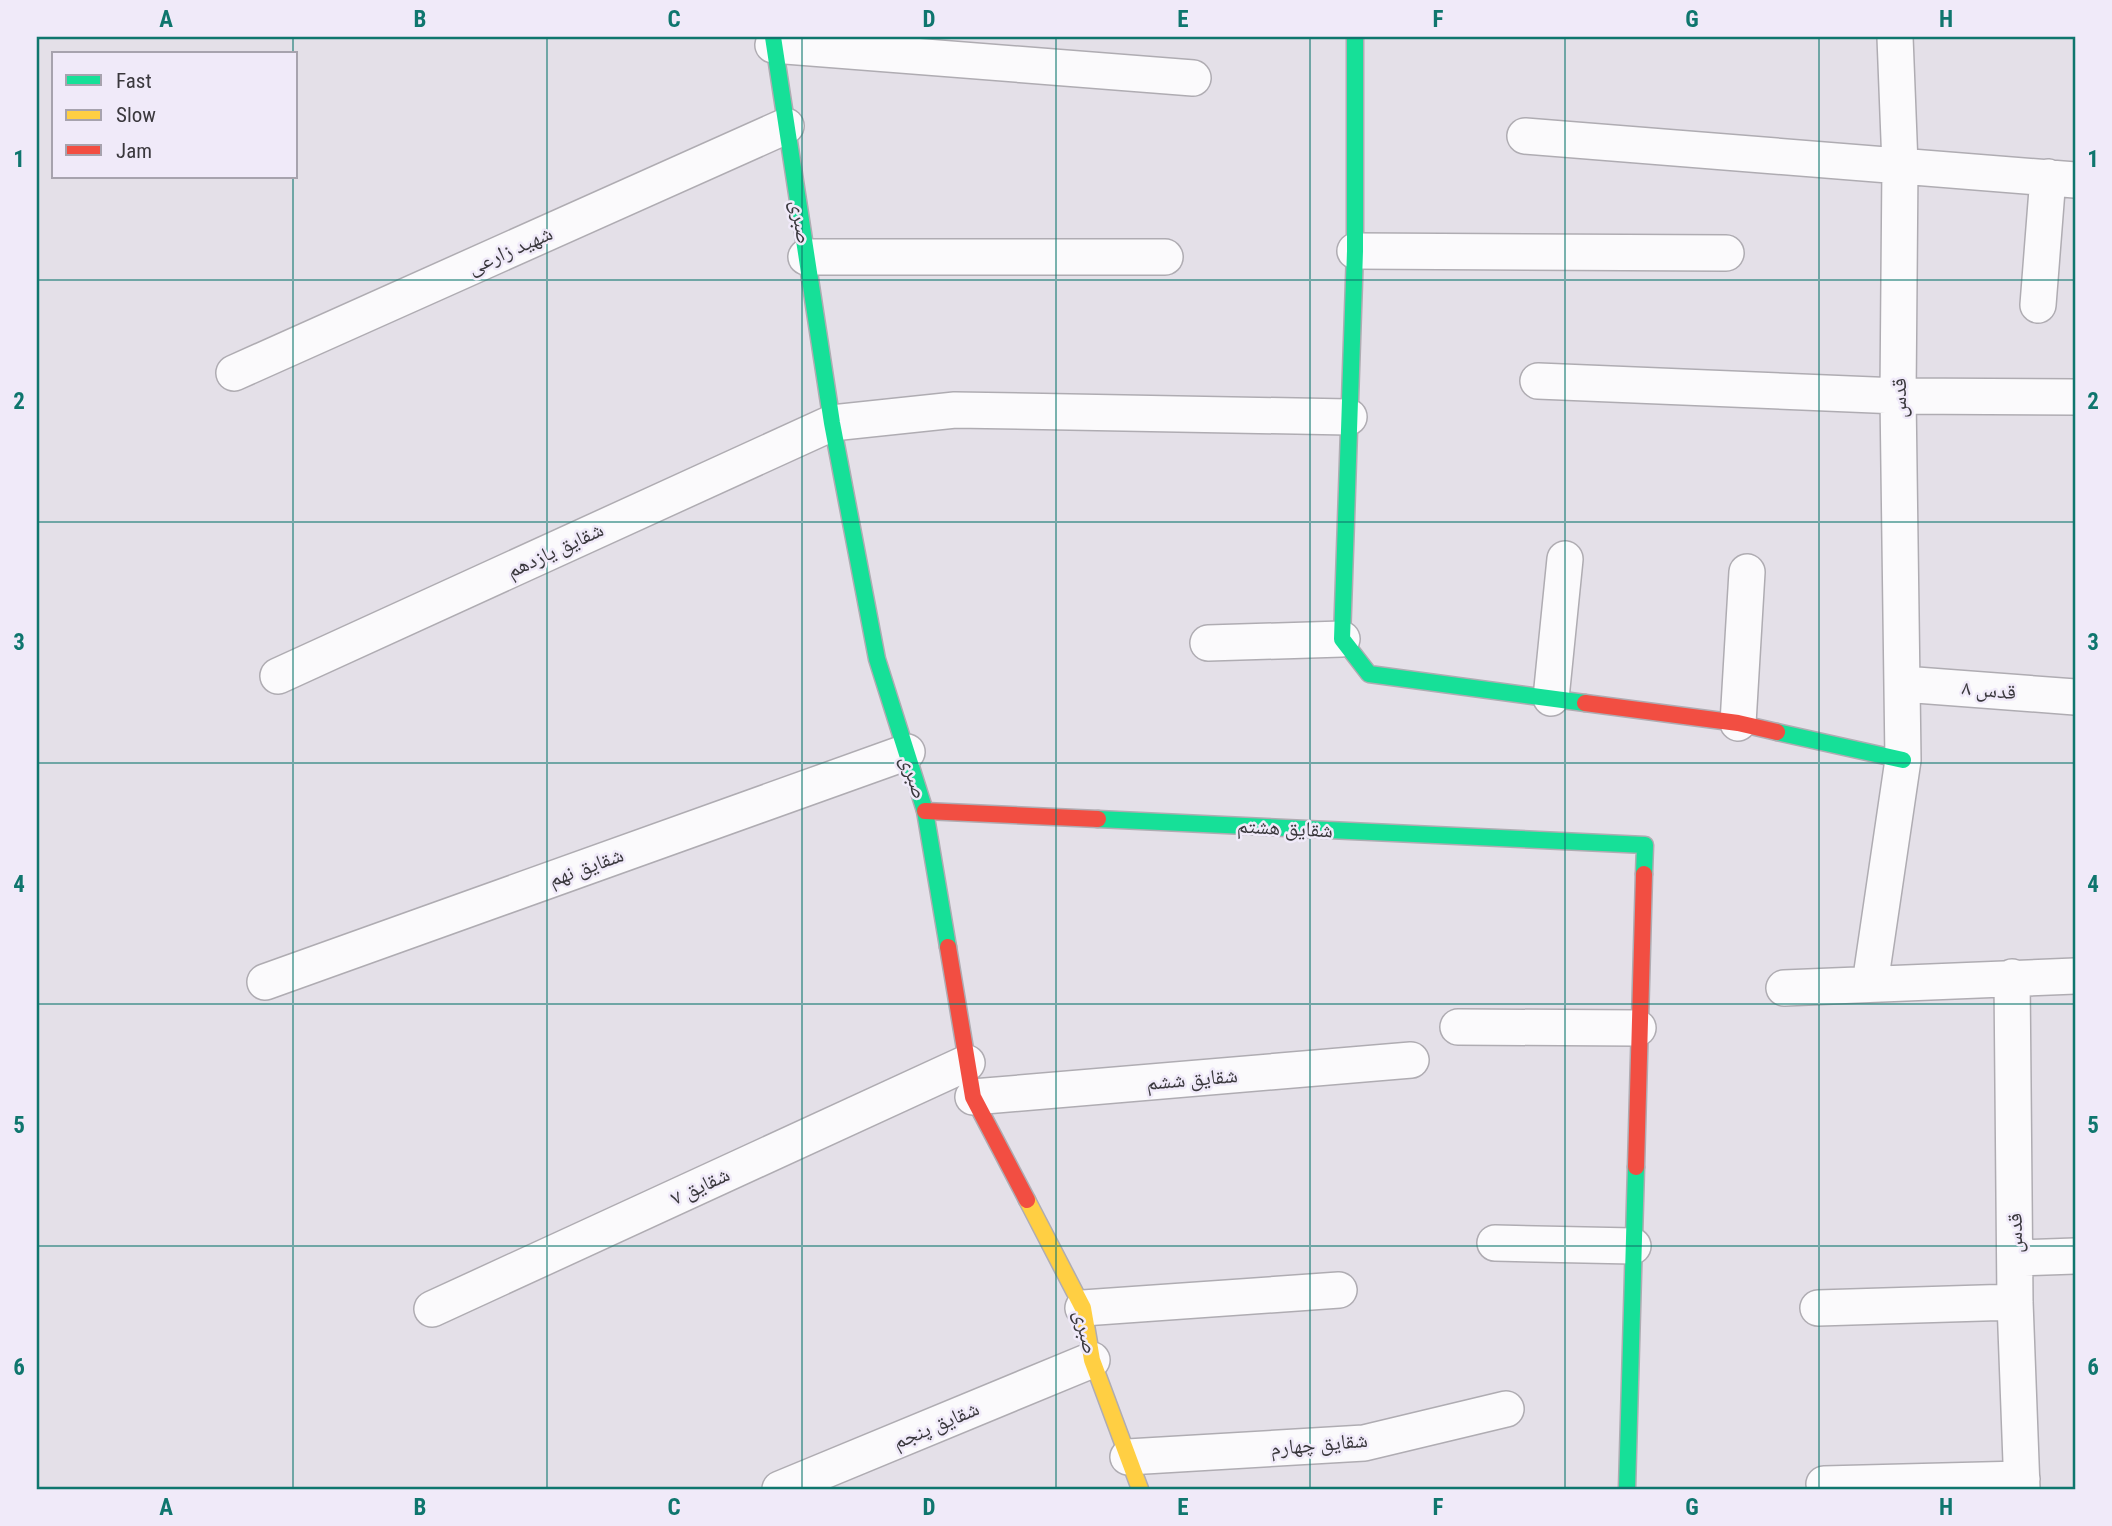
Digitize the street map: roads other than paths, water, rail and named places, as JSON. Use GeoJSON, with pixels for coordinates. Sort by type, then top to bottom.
{"type":"FeatureCollection","features":[{"type":"Feature","properties":{"kind":"street"},"geometry":{"type":"LineString","coordinates":[[1354,37],[1355,251],[1342,639],[1369,674],[1738,723],[1903,760]]}},
{"type":"Feature","properties":{"kind":"street","name":"قدس"},"geometry":{"type":"LineString","coordinates":[[1870,984],[1903,760],[1898,397],[1900,165],[1895,37]]}},
{"type":"Feature","properties":{"kind":"street"},"geometry":{"type":"LineString","coordinates":[[773,41],[1192,78]]}},
{"type":"Feature","properties":{"kind":"street","name":"صبری"},"geometry":{"type":"LineString","coordinates":[[773,41],[832,423],[877,659],[925,811],[973,1097],[1083,1307],[1092,1360],[1134,1473]]}},
{"type":"Feature","properties":{"kind":"street","name":"شهید زارعی"},"geometry":{"type":"LineString","coordinates":[[234,373],[786,126]]}},
{"type":"Feature","properties":{"kind":"street"},"geometry":{"type":"LineString","coordinates":[[1525,136],[2062,178],[2038,304]]}},
{"type":"Feature","properties":{"kind":"street"},"geometry":{"type":"LineString","coordinates":[[1355,251],[1726,253]]}},
{"type":"Feature","properties":{"kind":"street"},"geometry":{"type":"LineString","coordinates":[[806,257],[1166,257]]}},
{"type":"Feature","properties":{"kind":"street"},"geometry":{"type":"LineString","coordinates":[[1538,381],[1898,397],[2075,397]]}},
{"type":"Feature","properties":{"kind":"street","name":"شقایق یازدهم"},"geometry":{"type":"LineString","coordinates":[[278,676],[832,423],[956,410],[1349,417]]}},
{"type":"Feature","properties":{"kind":"street"},"geometry":{"type":"LineString","coordinates":[[1551,698],[1566,559]]}},
{"type":"Feature","properties":{"kind":"street"},"geometry":{"type":"LineString","coordinates":[[1738,723],[1747,572]]}},
{"type":"Feature","properties":{"kind":"street"},"geometry":{"type":"LineString","coordinates":[[1208,643],[1342,639]]}},
{"type":"Feature","properties":{"kind":"street","name":"قدس ۸"},"geometry":{"type":"LineString","coordinates":[[1903,684],[2075,697]]}},
{"type":"Feature","properties":{"kind":"street","name":"شقایق نهم"},"geometry":{"type":"LineString","coordinates":[[265,982],[907,752]]}},
{"type":"Feature","properties":{"kind":"street","name":"شقایق هشتم"},"geometry":{"type":"LineString","coordinates":[[925,811],[1645,845],[1638,1028]]}},
{"type":"Feature","properties":{"kind":"street"},"geometry":{"type":"LineString","coordinates":[[1784,988],[2075,976]]}},
{"type":"Feature","properties":{"kind":"street","name":"قدس"},"geometry":{"type":"LineString","coordinates":[[2012,977],[2015,1302],[2022,1484]]}},
{"type":"Feature","properties":{"kind":"street"},"geometry":{"type":"LineString","coordinates":[[1458,1027],[1638,1028],[1627,1489]]}},
{"type":"Feature","properties":{"kind":"street","name":"شقایق ششم"},"geometry":{"type":"LineString","coordinates":[[973,1097],[1410,1060]]}},
{"type":"Feature","properties":{"kind":"street","name":"شقایق ۷"},"geometry":{"type":"LineString","coordinates":[[432,1309],[967,1063]]}},
{"type":"Feature","properties":{"kind":"street"},"geometry":{"type":"LineString","coordinates":[[1495,1244],[1633,1246]]}},
{"type":"Feature","properties":{"kind":"street"},"geometry":{"type":"LineString","coordinates":[[2015,1258],[2075,1256]]}},
{"type":"Feature","properties":{"kind":"street"},"geometry":{"type":"LineString","coordinates":[[1083,1307],[1339,1290]]}},
{"type":"Feature","properties":{"kind":"street"},"geometry":{"type":"LineString","coordinates":[[1818,1308],[2015,1302]]}},
{"type":"Feature","properties":{"kind":"street","name":"شقایق پنجم"},"geometry":{"type":"LineString","coordinates":[[780,1489],[1092,1360]]}},
{"type":"Feature","properties":{"kind":"street","name":"شقایق چهارم"},"geometry":{"type":"LineString","coordinates":[[1134,1473],[1364,1443],[1506,1409]]}},
{"type":"Feature","properties":{"kind":"street"},"geometry":{"type":"LineString","coordinates":[[1824,1484],[2022,1484]]}}]}
